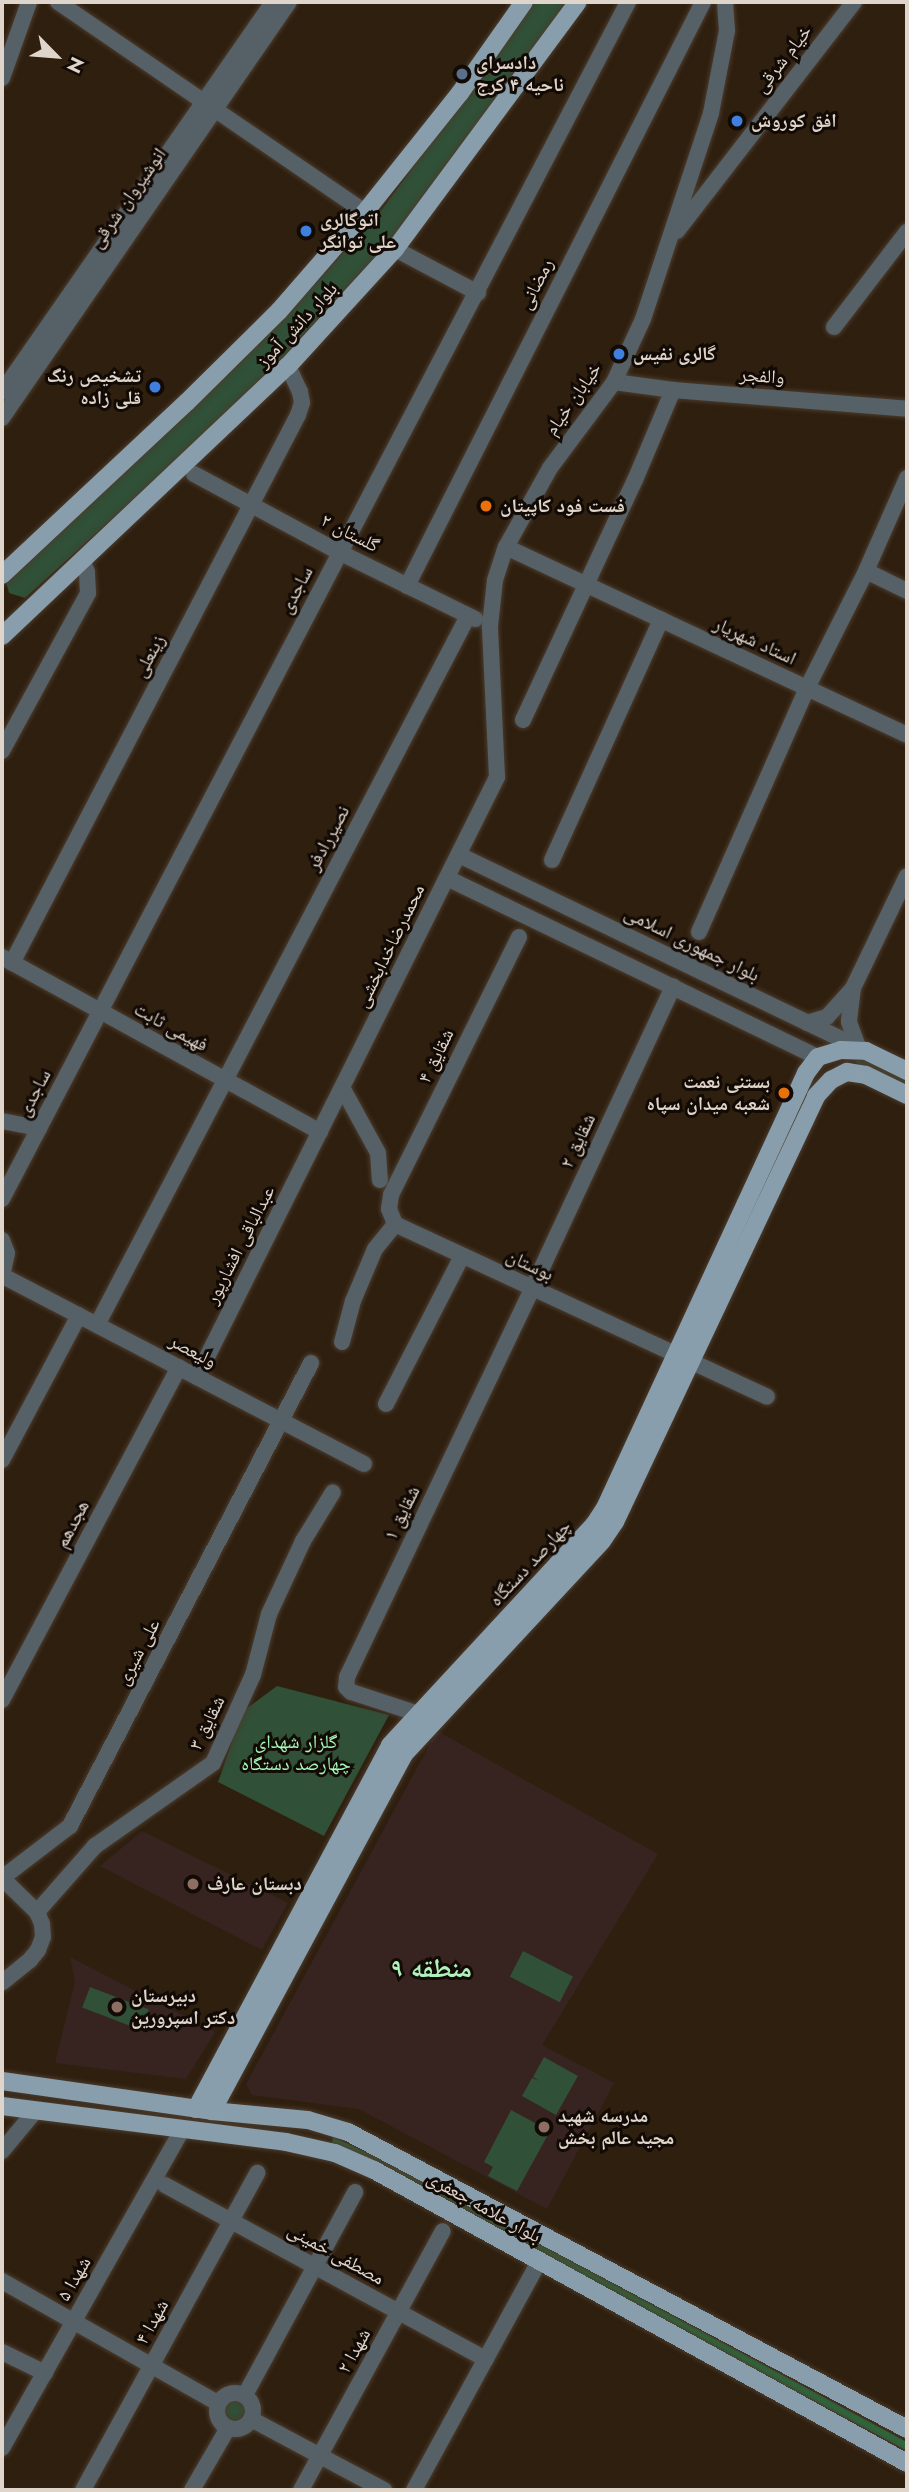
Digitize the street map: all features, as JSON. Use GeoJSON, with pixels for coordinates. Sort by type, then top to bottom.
{"type":"FeatureCollection","features":[{"type":"Feature","properties":{"kind":"main road","name":"بلوار دانش آموز"},"geometry":{"type":"LineString","coordinates":[[2,575],[187,402],[270,320],[365,212],[464,88],[524,2]]}},
{"type":"Feature","properties":{"kind":"main road","name":"بلوار دانش آموز"},"geometry":{"type":"LineString","coordinates":[[2,636],[288,366],[395,249],[578,2]]}},
{"type":"Feature","properties":{"kind":"main road"},"geometry":{"type":"LineString","coordinates":[[2,612],[10,616],[26,612]]}},
{"type":"Feature","properties":{"kind":"main road"},"geometry":{"type":"LineString","coordinates":[[818,1057],[841,1050],[862,1049]]}},
{"type":"Feature","properties":{"kind":"main road","name":"بلوار جمهوری اسلامی"},"geometry":{"type":"LineString","coordinates":[[862,1049],[907,1071]]}},
{"type":"Feature","properties":{"kind":"main road","name":"چهارصد دستگاه"},"geometry":{"type":"LineString","coordinates":[[682,1359],[806,1073],[818,1057]]}},
{"type":"Feature","properties":{"kind":"main road","name":"چهارصد دستگاه"},"geometry":{"type":"LineString","coordinates":[[204,2110],[397,1749],[594,1525],[816,1096],[831,1080],[847,1072],[866,1075],[907,1095]]}},
{"type":"Feature","properties":{"kind":"main road","name":"بلوار علامه جعفری"},"geometry":{"type":"LineString","coordinates":[[2,2081],[204,2110],[308,2120],[348,2132],[907,2429]]}},
{"type":"Feature","properties":{"kind":"main road","name":"بلوار علامه جعفری"},"geometry":{"type":"LineString","coordinates":[[2,2106],[286,2142],[335,2153],[374,2170],[907,2463]]}},
{"type":"Feature","properties":{"kind":"street"},"geometry":{"type":"LineString","coordinates":[[2,78],[8,41],[29,2]]}},
{"type":"Feature","properties":{"kind":"street","name":"انوشیروان شرقی"},"geometry":{"type":"LineString","coordinates":[[2,418],[89,279],[209,105],[273,2]]}},
{"type":"Feature","properties":{"kind":"street","name":"انوشیروان شرقی"},"geometry":{"type":"LineString","coordinates":[[209,105],[289,2]]}},
{"type":"Feature","properties":{"kind":"street","name":"ساجدی"},"geometry":{"type":"LineString","coordinates":[[2,1199],[628,2]]}},
{"type":"Feature","properties":{"kind":"street","name":"رمضانی"},"geometry":{"type":"LineString","coordinates":[[407,586],[703,2]]}},
{"type":"Feature","properties":{"kind":"street","name":"خیابان خیام"},"geometry":{"type":"LineString","coordinates":[[497,777],[490,626],[495,580],[506,547],[550,468],[614,382],[643,319],[711,113],[727,31],[725,2]]}},
{"type":"Feature","properties":{"kind":"street","name":"خیام شرقی"},"geometry":{"type":"LineString","coordinates":[[669,242],[854,2]]}},
{"type":"Feature","properties":{"kind":"street"},"geometry":{"type":"LineString","coordinates":[[67,4],[365,212]]}},
{"type":"Feature","properties":{"kind":"street"},"geometry":{"type":"LineString","coordinates":[[834,327],[907,232]]}},
{"type":"Feature","properties":{"kind":"street"},"geometry":{"type":"LineString","coordinates":[[395,249],[478,293]]}},
{"type":"Feature","properties":{"kind":"street","name":"انوشیروان شرقی"},"geometry":{"type":"LineString","coordinates":[[2,392],[89,279]]}},
{"type":"Feature","properties":{"kind":"street","name":"زینعلی"},"geometry":{"type":"LineString","coordinates":[[7,960],[252,505],[302,403],[288,366]]}},
{"type":"Feature","properties":{"kind":"street","name":"والفجر"},"geometry":{"type":"LineString","coordinates":[[614,382],[673,390],[907,409]]}},
{"type":"Feature","properties":{"kind":"street"},"geometry":{"type":"LineString","coordinates":[[523,720],[584,584],[635,480],[673,390]]}},
{"type":"Feature","properties":{"kind":"street","name":"گلستان ۲"},"geometry":{"type":"LineString","coordinates":[[194,474],[339,552],[490,626]]}},
{"type":"Feature","properties":{"kind":"street"},"geometry":{"type":"LineString","coordinates":[[699,932],[807,688],[866,571],[907,478]]}},
{"type":"Feature","properties":{"kind":"street","name":"استاد شهریار"},"geometry":{"type":"LineString","coordinates":[[506,547],[907,735]]}},
{"type":"Feature","properties":{"kind":"street"},"geometry":{"type":"LineString","coordinates":[[2,751],[88,593],[87,572],[82,560]]}},
{"type":"Feature","properties":{"kind":"street"},"geometry":{"type":"LineString","coordinates":[[866,571],[907,591]]}},
{"type":"Feature","properties":{"kind":"street","name":"نصیررادفر"},"geometry":{"type":"LineString","coordinates":[[97,1325],[467,616]]}},
{"type":"Feature","properties":{"kind":"street"},"geometry":{"type":"LineString","coordinates":[[552,860],[661,620]]}},
{"type":"Feature","properties":{"kind":"street","name":"محمدرضاخدابخشی"},"geometry":{"type":"LineString","coordinates":[[320,1132],[497,777]]}},
{"type":"Feature","properties":{"kind":"street","name":"بلوار جمهوری اسلامی"},"geometry":{"type":"LineString","coordinates":[[459,855],[862,1049]]}},
{"type":"Feature","properties":{"kind":"street"},"geometry":{"type":"LineString","coordinates":[[807,1023],[827,1017],[853,988],[907,876]]}},
{"type":"Feature","properties":{"kind":"street"},"geometry":{"type":"LineString","coordinates":[[447,878],[818,1057]]}},
{"type":"Feature","properties":{"kind":"street","name":"شقایق ۴"},"geometry":{"type":"LineString","coordinates":[[396,1224],[390,1209],[391,1195],[519,937]]}},
{"type":"Feature","properties":{"kind":"street","name":"فهیمی ثابت"},"geometry":{"type":"LineString","coordinates":[[7,960],[320,1132]]}},
{"type":"Feature","properties":{"kind":"street","name":"شقایق ۲"},"geometry":{"type":"LineString","coordinates":[[533,1289],[673,986]]}},
{"type":"Feature","properties":{"kind":"street"},"geometry":{"type":"LineString","coordinates":[[853,988],[849,1022],[862,1049]]}},
{"type":"Feature","properties":{"kind":"street"},"geometry":{"type":"LineString","coordinates":[[343,1089],[378,1153],[380,1180]]}},
{"type":"Feature","properties":{"kind":"street"},"geometry":{"type":"LineString","coordinates":[[2,1121],[39,1128]]}},
{"type":"Feature","properties":{"kind":"street","name":"عبدالباقی افشارپور"},"geometry":{"type":"LineString","coordinates":[[197,1377],[320,1132]]}},
{"type":"Feature","properties":{"kind":"street"},"geometry":{"type":"LineString","coordinates":[[342,1342],[353,1301],[375,1250],[396,1224]]}},
{"type":"Feature","properties":{"kind":"street","name":"بوستان"},"geometry":{"type":"LineString","coordinates":[[396,1224],[767,1397]]}},
{"type":"Feature","properties":{"kind":"street"},"geometry":{"type":"LineString","coordinates":[[2,1240],[7,1253],[2,1276]]}},
{"type":"Feature","properties":{"kind":"street"},"geometry":{"type":"LineString","coordinates":[[386,1404],[463,1256]]}},
{"type":"Feature","properties":{"kind":"street","name":"ولیعصر"},"geometry":{"type":"LineString","coordinates":[[2,1276],[364,1464]]}},
{"type":"Feature","properties":{"kind":"street","name":"شقایق ۱"},"geometry":{"type":"LineString","coordinates":[[426,1717],[351,1692],[346,1686],[347,1677],[533,1289]]}},
{"type":"Feature","properties":{"kind":"street"},"geometry":{"type":"LineString","coordinates":[[2,1460],[79,1315]]}},
{"type":"Feature","properties":{"kind":"street","name":"علی شیری"},"geometry":{"type":"LineString","coordinates":[[2,1878],[70,1826],[311,1363]]}},
{"type":"Feature","properties":{"kind":"street","name":"هجدهم"},"geometry":{"type":"LineString","coordinates":[[2,1700],[179,1367]]}},
{"type":"Feature","properties":{"kind":"street","name":"شقایق ۳"},"geometry":{"type":"LineString","coordinates":[[37,1912],[95,1846],[213,1763],[253,1675],[269,1614],[303,1541],[333,1492]]}},
{"type":"Feature","properties":{"kind":"street"},"geometry":{"type":"LineString","coordinates":[[2,1878],[37,1912],[43,1937],[38,1950],[2,1983]]}},
{"type":"Feature","properties":{"kind":"street"},"geometry":{"type":"LineString","coordinates":[[2,2151],[36,2110]]}},
{"type":"Feature","properties":{"kind":"street","name":"شهدا ۵"},"geometry":{"type":"LineString","coordinates":[[2,2448],[182,2130]]}},
{"type":"Feature","properties":{"kind":"street","name":"شهدا ۴"},"geometry":{"type":"LineString","coordinates":[[83,2490],[257,2174]]}},
{"type":"Feature","properties":{"kind":"street","name":"مصطفی خمینی"},"geometry":{"type":"LineString","coordinates":[[166,2185],[486,2359]]}},
{"type":"Feature","properties":{"kind":"street"},"geometry":{"type":"LineString","coordinates":[[245,2395],[355,2192]]}},
{"type":"Feature","properties":{"kind":"street","name":"شهدا ۲"},"geometry":{"type":"LineString","coordinates":[[301,2490],[443,2231]]}},
{"type":"Feature","properties":{"kind":"street"},"geometry":{"type":"LineString","coordinates":[[414,2490],[539,2262]]}},
{"type":"Feature","properties":{"kind":"street"},"geometry":{"type":"LineString","coordinates":[[2,2281],[218,2403]]}},
{"type":"Feature","properties":{"kind":"street"},"geometry":{"type":"LineString","coordinates":[[2,2352],[44,2373]]}},
{"type":"Feature","properties":{"kind":"street"},"geometry":{"type":"LineString","coordinates":[[227,2394],[245,2395],[252,2404],[251,2419],[240,2429],[228,2428],[216,2414],[218,2403],[227,2394]]}},
{"type":"Feature","properties":{"kind":"street"},"geometry":{"type":"LineString","coordinates":[[251,2419],[384,2490]]}},
{"type":"Feature","properties":{"kind":"street"},"geometry":{"type":"LineString","coordinates":[[192,2490],[228,2428]]}},
{"type":"Feature","properties":{"kind":"shaded area"},"geometry":{"type":"Polygon","coordinates":[[[437,1731],[658,1854],[542,2045],[614,2083],[547,2209],[359,2109],[252,2095],[246,2084],[437,1731]]]}},
{"type":"Feature","properties":{"kind":"shaded area","name":"دبستان عارف"},"geometry":{"type":"Polygon","coordinates":[[[142,1831],[288,1903],[262,1950],[100,1866],[142,1831]]]}},
{"type":"Feature","properties":{"kind":"shaded area","name":"دبیرستان دکتر اسپرورین"},"geometry":{"type":"Polygon","coordinates":[[[70,1957],[215,2032],[186,2079],[55,2063],[75,1982],[70,1957]]]}},
{"type":"Feature","properties":{"kind":"green space"},"geometry":{"type":"Polygon","coordinates":[[[535,2],[567,2],[389,243],[268,377],[25,598],[9,593],[6,582],[287,315],[383,208],[535,2]]]}},
{"type":"Feature","properties":{"kind":"green space"},"geometry":{"type":"Polygon","coordinates":[[[848,1054],[907,1075],[907,1089],[860,1066],[848,1054]]]}},
{"type":"Feature","properties":{"kind":"green space","name":"گلزار شهدای چهارصد دستگاه"},"geometry":{"type":"Polygon","coordinates":[[[277,1686],[389,1715],[324,1836],[218,1782],[243,1711],[277,1686]]]}},
{"type":"Feature","properties":{"kind":"green space"},"geometry":{"type":"Polygon","coordinates":[[[523,1951],[573,1976],[560,2002],[510,1977],[523,1951]]]}},
{"type":"Feature","properties":{"kind":"green space"},"geometry":{"type":"Polygon","coordinates":[[[90,1987],[149,2010],[141,2030],[82,2008],[90,1987]]]}},
{"type":"Feature","properties":{"kind":"green space"},"geometry":{"type":"Polygon","coordinates":[[[544,2057],[578,2076],[556,2115],[522,2096],[532,2078],[539,2081],[533,2077],[544,2057]]]}},
{"type":"Feature","properties":{"kind":"green space"},"geometry":{"type":"Polygon","coordinates":[[[511,2110],[550,2131],[517,2191],[488,2176],[493,2167],[484,2162],[511,2110]]]}},
{"type":"Feature","properties":{"kind":"green space"},"geometry":{"type":"Polygon","coordinates":[[[333,2137],[388,2162],[907,2442],[907,2451],[332,2143],[333,2137]]]}},
{"type":"Feature","properties":{"kind":"green space"},"geometry":{"type":"Polygon","coordinates":[[[235,2394],[247,2399],[252,2411],[247,2423],[235,2428],[223,2423],[218,2411],[223,2399],[235,2394]]]}},
{"type":"Feature","properties":{"kind":"place","name":"دادسرای ناحیه ۴ کرج"},"geometry":{"type":"Point","coordinates":[462,74]}},
{"type":"Feature","properties":{"kind":"place","name":"افق کوروش"},"geometry":{"type":"Point","coordinates":[737,121]}},
{"type":"Feature","properties":{"kind":"place","name":"اتوگالری علی توانگر"},"geometry":{"type":"Point","coordinates":[306,231]}},
{"type":"Feature","properties":{"kind":"place","name":"گالری نفیس"},"geometry":{"type":"Point","coordinates":[619,354]}},
{"type":"Feature","properties":{"kind":"place","name":"تشخیص رنگ قلی زاده"},"geometry":{"type":"Point","coordinates":[155,387]}},
{"type":"Feature","properties":{"kind":"place","name":"فست فود کاپیتان"},"geometry":{"type":"Point","coordinates":[486,506]}},
{"type":"Feature","properties":{"kind":"place","name":"بستنی نعمت شعبه میدان سپاه"},"geometry":{"type":"Point","coordinates":[784,1093]}},
{"type":"Feature","properties":{"kind":"place","name":"دبستان عارف"},"geometry":{"type":"Point","coordinates":[193,1884]}},
{"type":"Feature","properties":{"kind":"place","name":"دبیرستان دکتر اسپرورین"},"geometry":{"type":"Point","coordinates":[117,2007]}},
{"type":"Feature","properties":{"kind":"place","name":"مدرسه شهید مجید عالم بخش"},"geometry":{"type":"Point","coordinates":[544,2127]}},
{"type":"Feature","properties":{"kind":"district","name":"منطقه ۹"},"geometry":{"type":"Point","coordinates":[431,1969]}}]}
